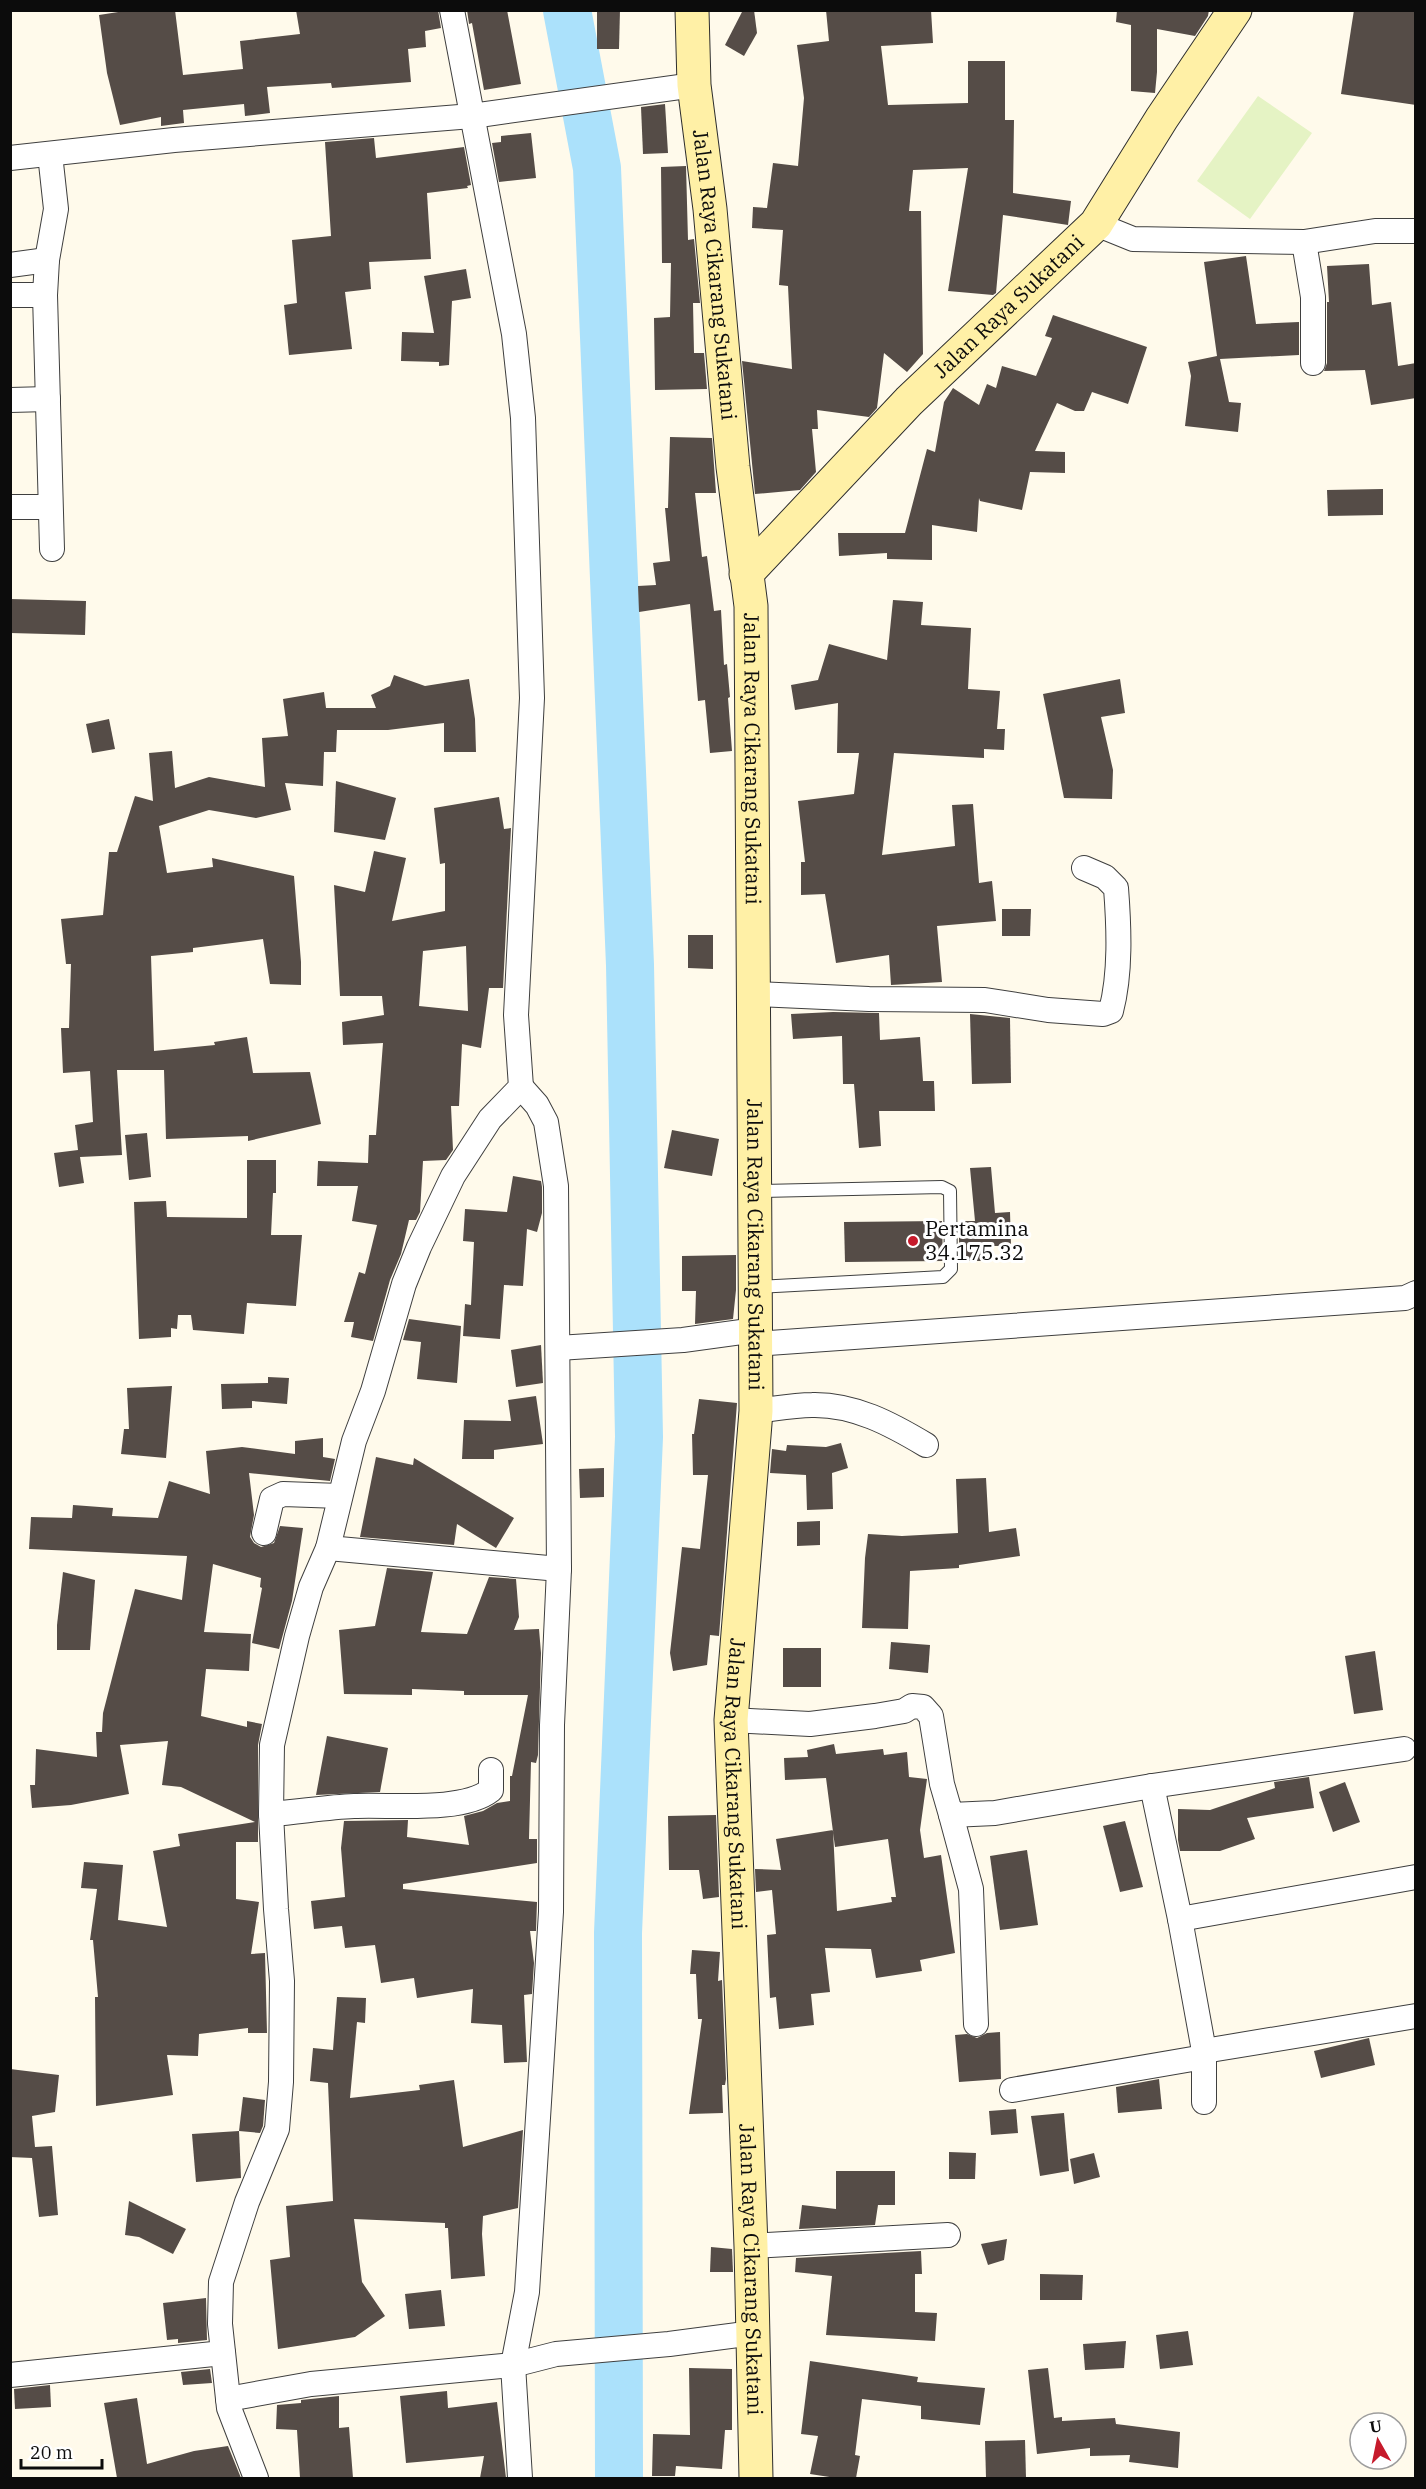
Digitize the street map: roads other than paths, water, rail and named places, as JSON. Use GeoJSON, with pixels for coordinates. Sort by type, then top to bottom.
{"type":"FeatureCollection","features":[{"type":"Feature","properties":{"kind":"main road","name":"Jalan Raya Cikarang Sukatani"},"geometry":{"type":"LineString","coordinates":[[692,10],[680,87],[710,209],[733,467],[751,606],[756,1411],[731,1720],[751,2246],[756,2478]]}},
{"type":"Feature","properties":{"kind":"main road","name":"Jalan Raya Sukatani"},"geometry":{"type":"LineString","coordinates":[[746,574],[909,401],[1096,225],[1162,118],[1235,10]]}},
{"type":"Feature","properties":{"kind":"street"},"geometry":{"type":"LineString","coordinates":[[452,10],[514,334],[523,418],[532,699],[516,1015],[521,1087],[537,1105],[546,1122],[556,1186],[559,1569],[552,1725],[550,1924],[527,2292],[513,2365],[520,2478]]}},
{"type":"Feature","properties":{"kind":"street"},"geometry":{"type":"LineString","coordinates":[[10,158],[174,140],[472,116],[680,87]]}},
{"type":"Feature","properties":{"kind":"street"},"geometry":{"type":"LineString","coordinates":[[50,154],[56,209],[47,260],[45,295],[52,549]]}},
{"type":"Feature","properties":{"kind":"street"},"geometry":{"type":"LineString","coordinates":[[1096,225],[1133,239],[1304,242],[1375,231],[1416,231]]}},
{"type":"Feature","properties":{"kind":"street"},"geometry":{"type":"LineString","coordinates":[[1304,242],[1313,297],[1313,363]]}},
{"type":"Feature","properties":{"kind":"street"},"geometry":{"type":"LineString","coordinates":[[10,265],[47,260]]}},
{"type":"Feature","properties":{"kind":"street"},"geometry":{"type":"LineString","coordinates":[[10,295],[45,295]]}},
{"type":"Feature","properties":{"kind":"street"},"geometry":{"type":"LineString","coordinates":[[10,400],[48,399]]}},
{"type":"Feature","properties":{"kind":"street"},"geometry":{"type":"LineString","coordinates":[[10,507],[50,507]]}},
{"type":"Feature","properties":{"kind":"street"},"geometry":{"type":"LineString","coordinates":[[754,994],[869,999],[985,1000],[1048,1010],[1103,1014],[1111,1011],[1117,950],[1116,888],[1105,877],[1084,868]]}},
{"type":"Feature","properties":{"kind":"street"},"geometry":{"type":"LineString","coordinates":[[256,2478],[229,2408],[220,2324],[221,2283],[247,2202],[278,2129],[282,1981],[271,1814],[272,1745],[302,1616],[311,1587],[328,1548],[354,1440],[373,1391],[404,1284],[453,1176],[490,1119],[521,1087]]}},
{"type":"Feature","properties":{"kind":"street"},"geometry":{"type":"LineString","coordinates":[[558,1348],[1406,1298],[1416,1293]]}},
{"type":"Feature","properties":{"kind":"street"},"geometry":{"type":"LineString","coordinates":[[756,1411],[812,1404],[848,1410],[888,1422],[926,1445]]}},
{"type":"Feature","properties":{"kind":"street"},"geometry":{"type":"LineString","coordinates":[[264,1533],[272,1499],[283,1494],[340,1496]]}},
{"type":"Feature","properties":{"kind":"street"},"geometry":{"type":"LineString","coordinates":[[328,1548],[559,1569]]}},
{"type":"Feature","properties":{"kind":"street"},"geometry":{"type":"LineString","coordinates":[[731,1720],[810,1724],[875,1716],[904,1711],[912,1707],[923,1707],[931,1716],[942,1784],[971,1889],[976,2024]]}},
{"type":"Feature","properties":{"kind":"street"},"geometry":{"type":"LineString","coordinates":[[951,1815],[995,1813],[1152,1786],[1404,1749]]}},
{"type":"Feature","properties":{"kind":"street"},"geometry":{"type":"LineString","coordinates":[[271,1814],[354,1806],[436,1805],[463,1800],[485,1795],[491,1790],[491,1770]]}},
{"type":"Feature","properties":{"kind":"street"},"geometry":{"type":"LineString","coordinates":[[1152,1786],[1180,1919],[1204,2054],[1204,2102]]}},
{"type":"Feature","properties":{"kind":"street"},"geometry":{"type":"LineString","coordinates":[[1180,1919],[1416,1877]]}},
{"type":"Feature","properties":{"kind":"street"},"geometry":{"type":"LineString","coordinates":[[1012,2090],[1416,2016]]}},
{"type":"Feature","properties":{"kind":"street"},"geometry":{"type":"LineString","coordinates":[[751,2246],[948,2235]]}},
{"type":"Feature","properties":{"kind":"street"},"geometry":{"type":"LineString","coordinates":[[228,2399],[311,2384],[513,2365],[556,2354],[669,2344],[753,2333]]}},
{"type":"Feature","properties":{"kind":"street"},"geometry":{"type":"LineString","coordinates":[[10,2375],[223,2353]]}},
{"type":"Feature","properties":{"kind":"lane"},"geometry":{"type":"LineString","coordinates":[[756,1192],[942,1187],[950,1191],[951,1269],[943,1277],[756,1287]]}},
{"type":"Feature","properties":{"kind":"waterway"},"geometry":{"type":"LineString","coordinates":[[567,10],[597,168],[630,965],[639,1437],[618,1933],[619,2478]]}},
{"type":"Feature","properties":{"kind":"place","name":"Pertamina 34.175.32"},"geometry":{"type":"Point","coordinates":[913,1241]}}]}
